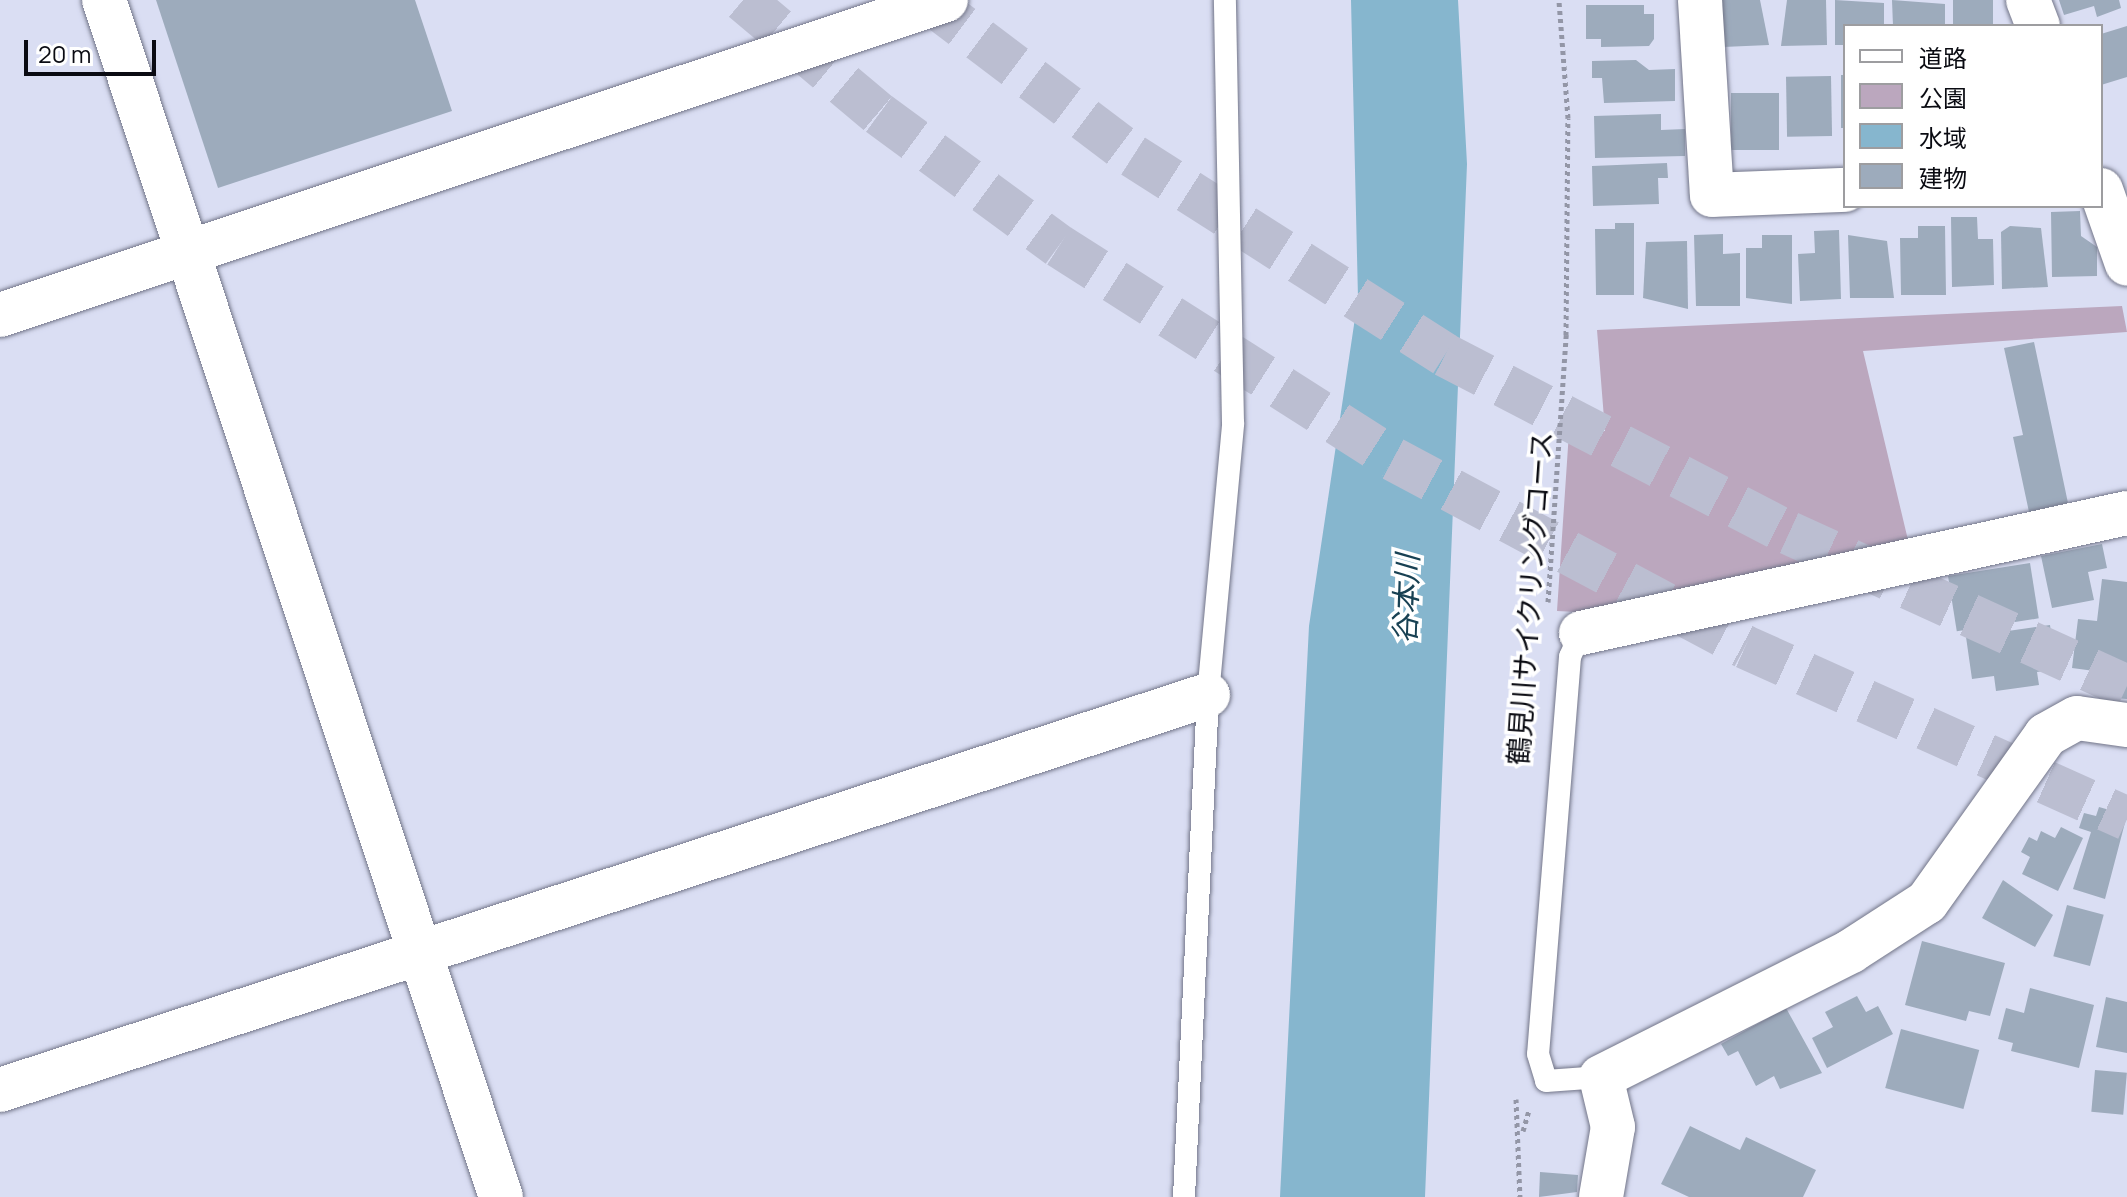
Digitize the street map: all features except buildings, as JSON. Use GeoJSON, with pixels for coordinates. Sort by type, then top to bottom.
{"type":"FeatureCollection","features":[{"type":"Feature","properties":{"kind":"street"},"geometry":{"type":"LineString","coordinates":[[104,0],[421,947],[501,1197]]}},
{"type":"Feature","properties":{"kind":"street"},"geometry":{"type":"LineString","coordinates":[[0,315],[946,0]]}},
{"type":"Feature","properties":{"kind":"street"},"geometry":{"type":"LineString","coordinates":[[1700,0],[1712,195],[1843,190]]}},
{"type":"Feature","properties":{"kind":"street"},"geometry":{"type":"LineString","coordinates":[[2028,0],[2037,24]]}},
{"type":"Feature","properties":{"kind":"street"},"geometry":{"type":"LineString","coordinates":[[2103,179],[2127,175]]}},
{"type":"Feature","properties":{"kind":"street"},"geometry":{"type":"LineString","coordinates":[[2103,196],[2127,264]]}},
{"type":"Feature","properties":{"kind":"street"},"geometry":{"type":"LineString","coordinates":[[1564,624],[2127,513]]}},
{"type":"Feature","properties":{"kind":"street"},"geometry":{"type":"LineString","coordinates":[[0,1090],[421,947],[1208,695]]}},
{"type":"Feature","properties":{"kind":"street"},"geometry":{"type":"LineString","coordinates":[[1601,1197],[1613,1127],[1601,1077],[1851,951],[1927,902],[2046,735],[2077,718],[2127,725]]}},
{"type":"Feature","properties":{"kind":"lane"},"geometry":{"type":"LineString","coordinates":[[1184,1197],[1208,695],[1236,313],[1225,0]]}},
{"type":"Feature","properties":{"kind":"lane"},"geometry":{"type":"LineString","coordinates":[[1564,624],[1570,657],[1538,1054],[1546,1081],[1601,1077]]}},
{"type":"Feature","properties":{"kind":"path","name":"鶴見川サイクリングコース"},"geometry":{"type":"LineString","coordinates":[[1559,0],[1568,118],[1564,624]]}},
{"type":"Feature","properties":{"kind":"path"},"geometry":{"type":"LineString","coordinates":[[1516,1086],[1522,1136],[1520,1197]]}},
{"type":"Feature","properties":{"kind":"path"},"geometry":{"type":"LineString","coordinates":[[1522,1136],[1531,1104]]}},
{"type":"Feature","properties":{"kind":"green space"},"geometry":{"type":"Polygon","coordinates":[[[2122,306],[2127,332],[1863,351],[1908,540],[1596,613],[1557,611],[1569,432],[1605,431],[1597,330],[2122,306]]]}},
{"type":"Feature","properties":{"kind":"water","name":"谷本川"},"geometry":{"type":"Polygon","coordinates":[[[1351,0],[1458,0],[1467,164],[1425,1197],[1280,1197],[1309,626],[1358,298],[1351,0]]]}},
{"type":"Feature","properties":{"kind":"tunnel"},"geometry":{"type":"LineString","coordinates":[[743,0],[879,114],[1059,246],[1393,459],[1745,647],[2127,819]]}},
{"type":"Feature","properties":{"kind":"tunnel"},"geometry":{"type":"LineString","coordinates":[[927,0],[1133,156],[1445,355],[1789,533],[2127,687]]}}]}
